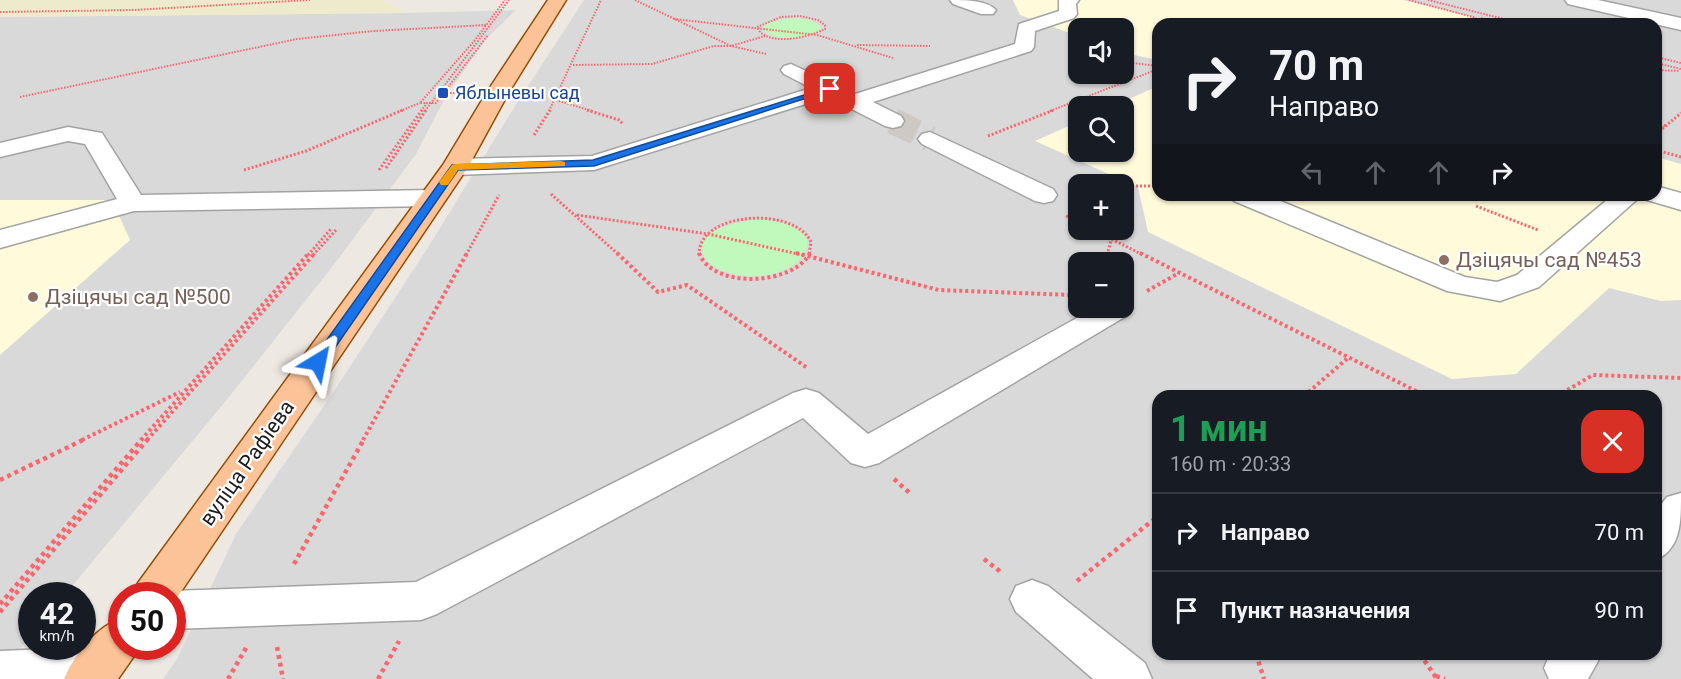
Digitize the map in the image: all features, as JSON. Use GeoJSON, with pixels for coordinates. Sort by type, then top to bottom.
{"type":"FeatureCollection","features":[{"type":"Feature","properties":{"kind":"main road","name":"вуліца Рафіева"},"geometry":{"type":"LineString","coordinates":[[164,582],[455,167],[498,92],[557,0]]}},
{"type":"Feature","properties":{"kind":"lane"},"geometry":{"type":"LineString","coordinates":[[959,0],[987,10]]}},
{"type":"Feature","properties":{"kind":"lane"},"geometry":{"type":"LineString","coordinates":[[854,101],[1024,46],[1026,28],[1068,14],[1068,1],[1070,0]]}},
{"type":"Feature","properties":{"kind":"lane"},"geometry":{"type":"LineString","coordinates":[[1574,0],[1654,18]]}},
{"type":"Feature","properties":{"kind":"lane"},"geometry":{"type":"LineString","coordinates":[[1662,20],[1681,24]]}},
{"type":"Feature","properties":{"kind":"lane"},"geometry":{"type":"LineString","coordinates":[[791,70],[893,121]]}},
{"type":"Feature","properties":{"kind":"lane"},"geometry":{"type":"LineString","coordinates":[[455,167],[594,163],[830,89]]}},
{"type":"Feature","properties":{"kind":"lane"},"geometry":{"type":"LineString","coordinates":[[0,150],[68,134],[94,138],[133,203]]}},
{"type":"Feature","properties":{"kind":"lane"},"geometry":{"type":"LineString","coordinates":[[941,144],[1044,195]]}},
{"type":"Feature","properties":{"kind":"lane"},"geometry":{"type":"LineString","coordinates":[[1662,196],[1681,202]]}},
{"type":"Feature","properties":{"kind":"lane"},"geometry":{"type":"LineString","coordinates":[[0,239],[133,203],[433,198]]}},
{"type":"Feature","properties":{"kind":"lane"},"geometry":{"type":"LineString","coordinates":[[1257,201],[1458,285],[1500,291],[1528,281],[1622,201]]}},
{"type":"Feature","properties":{"kind":"lane"},"geometry":{"type":"LineString","coordinates":[[186,609],[421,601],[806,401],[865,453],[1099,318]]}},
{"type":"Feature","properties":{"kind":"lane"},"geometry":{"type":"LineString","coordinates":[[1662,535],[1681,508]]}},
{"type":"Feature","properties":{"kind":"lane"},"geometry":{"type":"LineString","coordinates":[[1038,604],[1128,679]]}},
{"type":"Feature","properties":{"kind":"lane"},"geometry":{"type":"LineString","coordinates":[[0,673],[102,662]]}},
{"type":"Feature","properties":{"kind":"path"},"geometry":{"type":"LineString","coordinates":[[0,12],[134,10],[310,0]]}},
{"type":"Feature","properties":{"kind":"path"},"geometry":{"type":"LineString","coordinates":[[420,103],[490,25],[507,0]]}},
{"type":"Feature","properties":{"kind":"path"},"geometry":{"type":"LineString","coordinates":[[228,679],[515,165],[556,100],[601,0]]}},
{"type":"Feature","properties":{"kind":"path"},"geometry":{"type":"LineString","coordinates":[[634,0],[731,46],[765,36],[793,39],[818,35],[825,29],[825,25],[804,17],[775,17],[757,27]]}},
{"type":"Feature","properties":{"kind":"path"},"geometry":{"type":"LineString","coordinates":[[1409,0],[1480,18]]}},
{"type":"Feature","properties":{"kind":"path"},"geometry":{"type":"LineString","coordinates":[[1428,0],[1500,18]]}},
{"type":"Feature","properties":{"kind":"path"},"geometry":{"type":"LineString","coordinates":[[1473,16],[1477,18]]}},
{"type":"Feature","properties":{"kind":"path"},"geometry":{"type":"LineString","coordinates":[[674,19],[818,35],[940,74]]}},
{"type":"Feature","properties":{"kind":"path"},"geometry":{"type":"LineString","coordinates":[[20,97],[297,39],[373,31],[490,25]]}},
{"type":"Feature","properties":{"kind":"path"},"geometry":{"type":"LineString","coordinates":[[757,27],[759,32],[765,36]]}},
{"type":"Feature","properties":{"kind":"path"},"geometry":{"type":"LineString","coordinates":[[0,612],[190,390],[362,199],[479,35]]}},
{"type":"Feature","properties":{"kind":"path"},"geometry":{"type":"LineString","coordinates":[[573,65],[652,64],[714,46],[731,46],[760,51],[771,56]]}},
{"type":"Feature","properties":{"kind":"path"},"geometry":{"type":"LineString","coordinates":[[1662,58],[1681,63]]}},
{"type":"Feature","properties":{"kind":"path"},"geometry":{"type":"LineString","coordinates":[[1134,63],[1152,66]]}},
{"type":"Feature","properties":{"kind":"path"},"geometry":{"type":"LineString","coordinates":[[1662,65],[1681,70]]}},
{"type":"Feature","properties":{"kind":"path"},"geometry":{"type":"LineString","coordinates":[[941,144],[1152,69]]}},
{"type":"Feature","properties":{"kind":"path"},"geometry":{"type":"LineString","coordinates":[[1662,70],[1681,70]]}},
{"type":"Feature","properties":{"kind":"path"},"geometry":{"type":"LineString","coordinates":[[556,100],[619,120],[647,146]]}},
{"type":"Feature","properties":{"kind":"path"},"geometry":{"type":"LineString","coordinates":[[241,171],[306,151],[420,103],[429,103]]}},
{"type":"Feature","properties":{"kind":"path"},"geometry":{"type":"LineString","coordinates":[[1662,129],[1681,113]]}},
{"type":"Feature","properties":{"kind":"path"},"geometry":{"type":"LineString","coordinates":[[1662,125],[1666,126]]}},
{"type":"Feature","properties":{"kind":"path"},"geometry":{"type":"LineString","coordinates":[[1662,152],[1681,157]]}},
{"type":"Feature","properties":{"kind":"path"},"geometry":{"type":"LineString","coordinates":[[515,165],[577,215],[658,292],[687,285],[808,369]]}},
{"type":"Feature","properties":{"kind":"path"},"geometry":{"type":"LineString","coordinates":[[1134,186],[1152,186]]}},
{"type":"Feature","properties":{"kind":"path"},"geometry":{"type":"LineString","coordinates":[[0,604],[183,391],[362,199]]}},
{"type":"Feature","properties":{"kind":"path"},"geometry":{"type":"LineString","coordinates":[[1476,206],[1572,243]]}},
{"type":"Feature","properties":{"kind":"path"},"geometry":{"type":"LineString","coordinates":[[577,215],[708,234],[809,256],[939,290],[1068,296]]}},
{"type":"Feature","properties":{"kind":"path"},"geometry":{"type":"LineString","coordinates":[[776,219],[793,224],[809,235],[812,245],[809,256],[789,271],[774,276],[742,278],[724,275],[703,263],[698,252],[700,244],[708,234],[738,220],[776,219]]}},
{"type":"Feature","properties":{"kind":"path"},"geometry":{"type":"LineString","coordinates":[[1114,240],[1414,390]]}},
{"type":"Feature","properties":{"kind":"path"},"geometry":{"type":"LineString","coordinates":[[1134,298],[1179,273]]}},
{"type":"Feature","properties":{"kind":"path"},"geometry":{"type":"LineString","coordinates":[[1311,390],[1349,357]]}},
{"type":"Feature","properties":{"kind":"path"},"geometry":{"type":"LineString","coordinates":[[1567,390],[1593,375],[1681,378]]}},
{"type":"Feature","properties":{"kind":"path"},"geometry":{"type":"LineString","coordinates":[[0,480],[183,391],[190,390]]}},
{"type":"Feature","properties":{"kind":"path"},"geometry":{"type":"LineString","coordinates":[[1038,604],[1152,520]]}},
{"type":"Feature","properties":{"kind":"path"},"geometry":{"type":"LineString","coordinates":[[1258,660],[1264,679]]}},
{"type":"Feature","properties":{"kind":"path"},"geometry":{"type":"LineString","coordinates":[[1424,660],[1436,677],[1445,679]]}},
{"type":"Feature","properties":{"kind":"shaded area"},"geometry":{"type":"Polygon","coordinates":[[[0,0],[383,0],[406,13],[0,17],[0,0]]]}},
{"type":"Feature","properties":{"kind":"shaded area"},"geometry":{"type":"Polygon","coordinates":[[[584,0],[1681,0],[1681,679],[163,679],[176,660],[186,660],[186,640],[236,534],[332,394],[427,249],[515,106],[584,0]]]}},
{"type":"Feature","properties":{"kind":"shaded area"},"geometry":{"type":"Polygon","coordinates":[[[1013,0],[1403,0],[1472,18],[1152,18],[1152,59],[1134,55],[1134,18],[1068,18],[1068,32],[1020,15],[1013,0]]]}},
{"type":"Feature","properties":{"kind":"shaded area"},"geometry":{"type":"Polygon","coordinates":[[[516,10],[486,39],[446,96],[416,154],[336,262],[229,397],[76,582],[18,582],[18,651],[0,673],[0,17],[516,10]]]}},
{"type":"Feature","properties":{"kind":"shaded area","name":"Дзіцячы сад №453"},"geometry":{"type":"Polygon","coordinates":[[[1152,89],[1152,201],[1662,201],[1662,159],[1681,164],[1681,300],[1661,301],[1609,288],[1516,374],[1452,379],[1148,232],[1138,187],[1134,185],[1134,174],[1109,174],[1082,162],[1134,162],[1134,97],[1152,89]]]}},
{"type":"Feature","properties":{"kind":"shaded area","name":"Дзіцячы сад №453"},"geometry":{"type":"Polygon","coordinates":[[[1068,126],[1068,156],[1035,141],[1068,126]]]}},
{"type":"Feature","properties":{"kind":"shaded area","name":"Дзіцячы сад №500"},"geometry":{"type":"Polygon","coordinates":[[[0,200],[112,200],[130,240],[0,355],[0,200]]]}},
{"type":"Feature","properties":{"kind":"green space"},"geometry":{"type":"Polygon","coordinates":[[[792,18],[811,20],[821,26],[820,30],[799,38],[783,38],[763,30],[765,23],[792,18]]]}},
{"type":"Feature","properties":{"kind":"green space"},"geometry":{"type":"Polygon","coordinates":[[[760,219],[787,225],[802,233],[807,244],[804,255],[793,265],[776,273],[756,276],[725,272],[713,266],[704,256],[701,247],[704,239],[711,233],[731,224],[760,219]]]}},
{"type":"Feature","properties":{"kind":"tunnel"},"geometry":{"type":"LineString","coordinates":[[893,121],[930,139]]}},
{"type":"Feature","properties":{"kind":"slow traffic"},"geometry":{"type":"LineString","coordinates":[[444,182],[455,167],[561,164]]}},
{"type":"Feature","properties":{"kind":"place","name":"Яблыневы сад"},"geometry":{"type":"Point","coordinates":[443,93]}},
{"type":"Feature","properties":{"kind":"place","name":"Дзіцячы сад №453"},"geometry":{"type":"Point","coordinates":[1444,260]}},
{"type":"Feature","properties":{"kind":"place","name":"Дзіцячы сад №500"},"geometry":{"type":"Point","coordinates":[33,297]}},
{"type":"Feature","properties":{"kind":"route"},"geometry":{"type":"LineString","coordinates":[[318,362],[455,167],[594,163],[830,89]]}}]}
